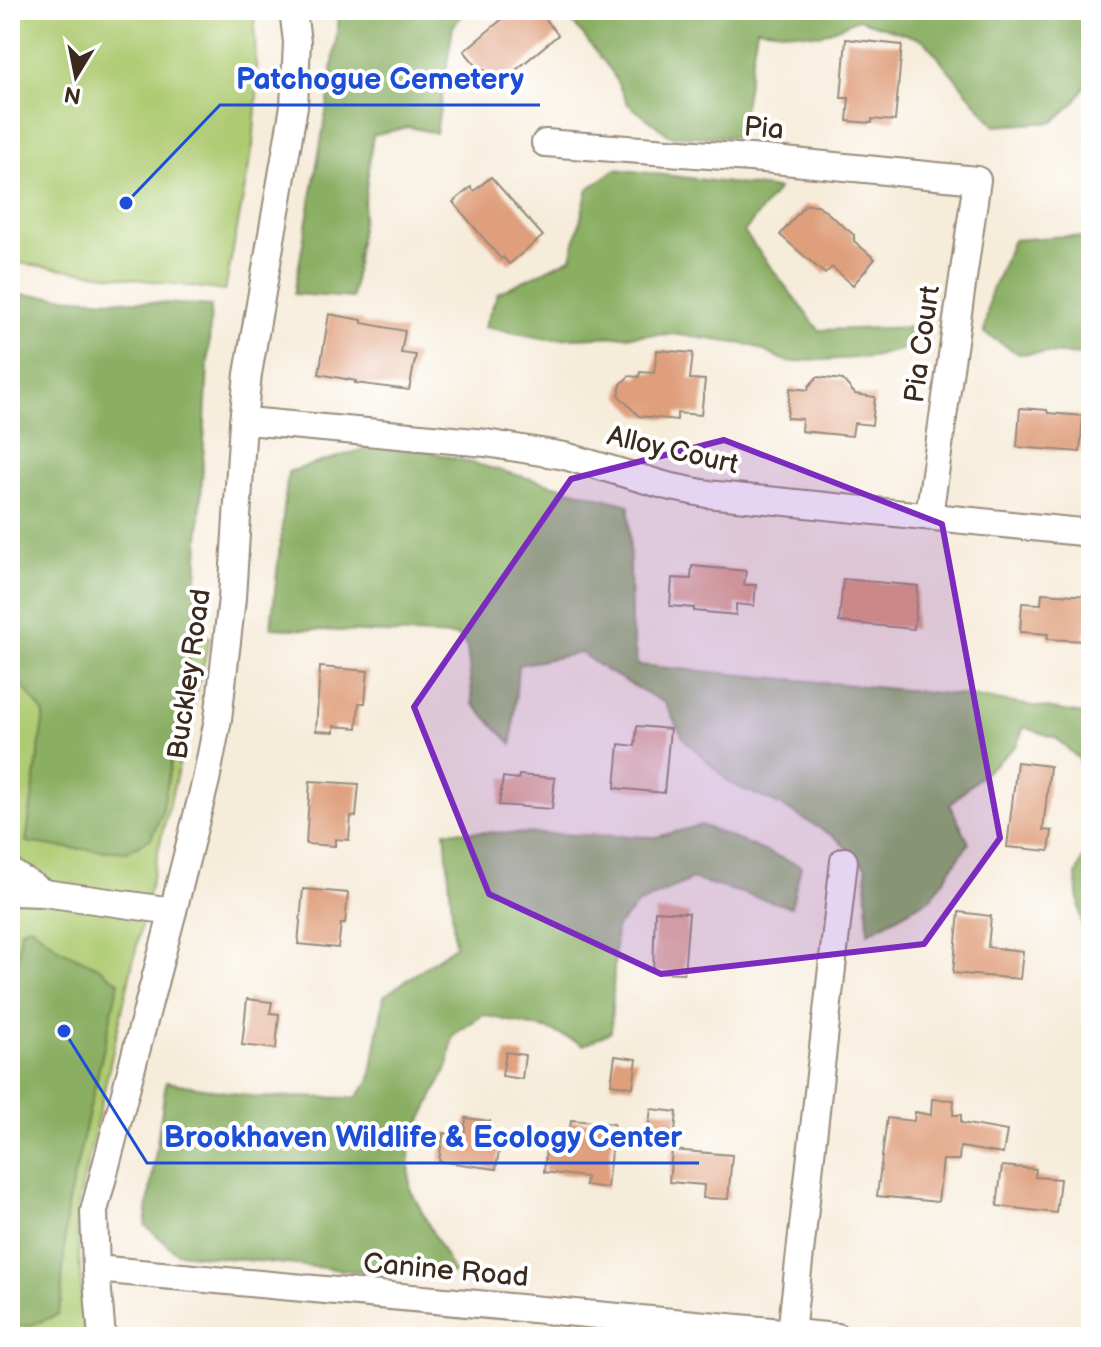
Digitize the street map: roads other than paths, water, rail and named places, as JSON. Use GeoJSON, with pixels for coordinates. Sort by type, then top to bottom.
{"type":"FeatureCollection","features":[{"type":"Feature","properties":{"kind":"street","name":"Buckley Road"},"geometry":{"type":"LineString","coordinates":[[102,1337],[94,1211],[173,911],[218,719],[232,598],[243,422],[254,332],[294,106],[297,42],[293,10]]}},
{"type":"Feature","properties":{"kind":"street","name":"Pia"},"geometry":{"type":"LineString","coordinates":[[545,143],[764,159],[977,180]]}},
{"type":"Feature","properties":{"kind":"street","name":"Pia Court"},"geometry":{"type":"LineString","coordinates":[[929,516],[977,180]]}},
{"type":"Feature","properties":{"kind":"street","name":"Alloy Court"},"geometry":{"type":"LineString","coordinates":[[243,422],[486,443],[565,456],[667,486],[707,494],[1091,533]]}},
{"type":"Feature","properties":{"kind":"street"},"geometry":{"type":"LineString","coordinates":[[791,1333],[844,861]]}},
{"type":"Feature","properties":{"kind":"street"},"geometry":{"type":"LineString","coordinates":[[10,872],[44,893]]}},
{"type":"Feature","properties":{"kind":"street"},"geometry":{"type":"LineString","coordinates":[[10,892],[44,893],[173,911]]}},
{"type":"Feature","properties":{"kind":"street","name":"Canine Road"},"geometry":{"type":"LineString","coordinates":[[96,1269],[837,1337]]}},
{"type":"Feature","properties":{"kind":"place","name":"Patchogue Cemetery"},"geometry":{"type":"Point","coordinates":[126,203]}},
{"type":"Feature","properties":{"kind":"place","name":"Brookhaven Wildlife & Ecology Center"},"geometry":{"type":"Point","coordinates":[64,1031]}}]}
